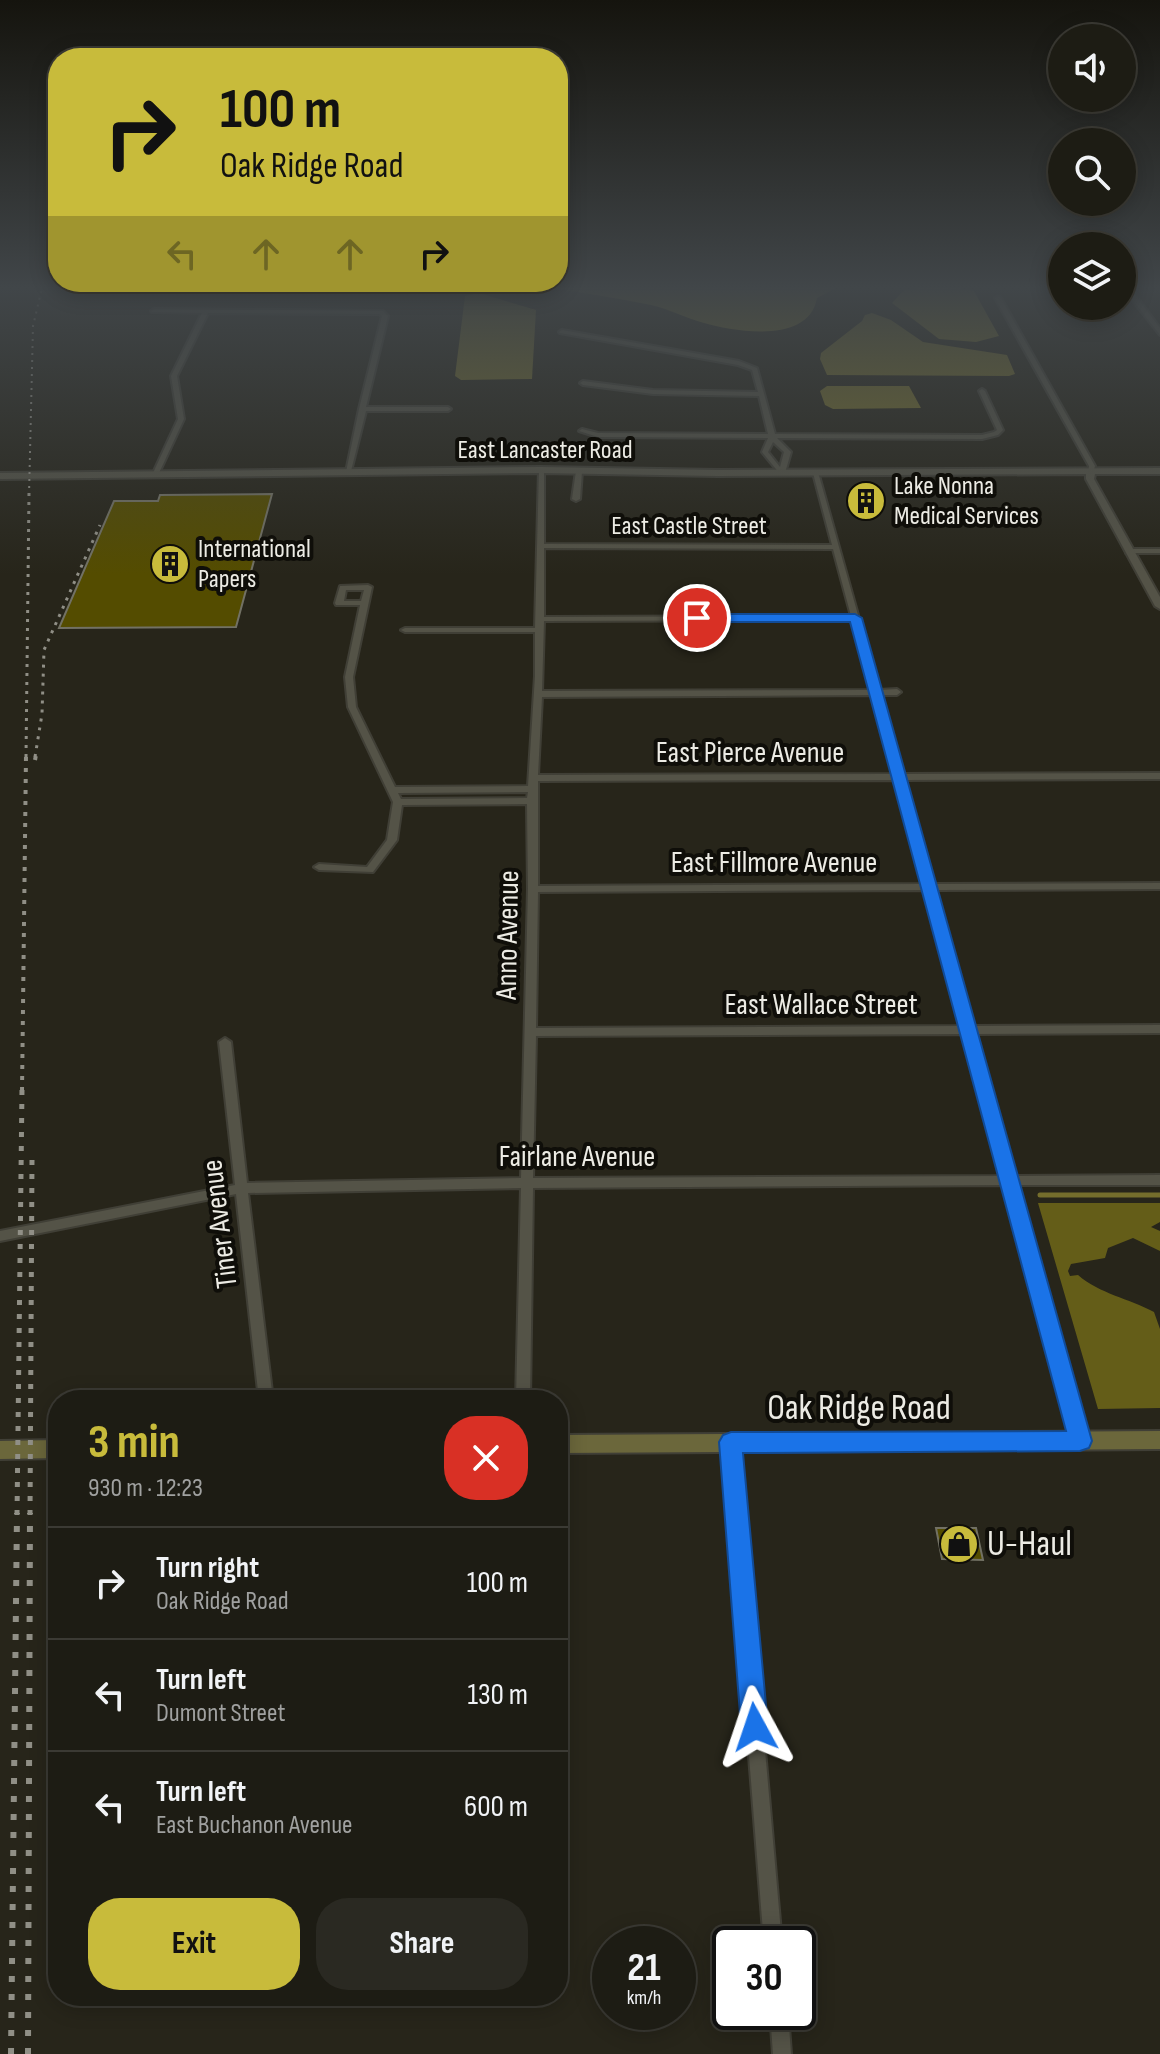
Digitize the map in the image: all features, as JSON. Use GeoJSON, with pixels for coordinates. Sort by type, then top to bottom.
{"type":"FeatureCollection","features":[{"type":"Feature","properties":{"kind":"main road","name":"Oak Ridge Road"},"geometry":{"type":"LineString","coordinates":[[568,1444],[1160,1440]]}},
{"type":"Feature","properties":{"kind":"main road"},"geometry":{"type":"LineString","coordinates":[[0,1450],[48,1449]]}},
{"type":"Feature","properties":{"kind":"street"},"geometry":{"type":"LineString","coordinates":[[156,473],[181,419],[175,384]]}},
{"type":"Feature","properties":{"kind":"street"},"geometry":{"type":"LineString","coordinates":[[348,471],[368,384]]}},
{"type":"Feature","properties":{"kind":"street"},"geometry":{"type":"LineString","coordinates":[[590,384],[653,392],[762,394]]}},
{"type":"Feature","properties":{"kind":"street"},"geometry":{"type":"LineString","coordinates":[[760,384],[772,437],[785,447],[788,454],[783,461],[782,473]]}},
{"type":"Feature","properties":{"kind":"street"},"geometry":{"type":"LineString","coordinates":[[1046,384],[1092,466],[1090,479],[1160,606]]}},
{"type":"Feature","properties":{"kind":"street"},"geometry":{"type":"LineString","coordinates":[[582,431],[598,435],[991,436],[1000,430],[982,391]]}},
{"type":"Feature","properties":{"kind":"street"},"geometry":{"type":"LineString","coordinates":[[362,409],[448,409]]}},
{"type":"Feature","properties":{"kind":"street"},"geometry":{"type":"LineString","coordinates":[[772,437],[766,453],[782,473]]}},
{"type":"Feature","properties":{"kind":"street"},"geometry":{"type":"LineString","coordinates":[[767,447],[785,447]]}},
{"type":"Feature","properties":{"kind":"street","name":"East Lancaster Road"},"geometry":{"type":"LineString","coordinates":[[0,476],[541,470],[782,473],[1160,471]]}},
{"type":"Feature","properties":{"kind":"street","name":"Anno Avenue"},"geometry":{"type":"LineString","coordinates":[[523,1390],[533,889],[532,789],[538,694],[541,470]]}},
{"type":"Feature","properties":{"kind":"street"},"geometry":{"type":"LineString","coordinates":[[576,499],[579,471]]}},
{"type":"Feature","properties":{"kind":"street"},"geometry":{"type":"LineString","coordinates":[[816,473],[1080,1441]]}},
{"type":"Feature","properties":{"kind":"street","name":"East Castle Street"},"geometry":{"type":"LineString","coordinates":[[541,546],[836,547]]}},
{"type":"Feature","properties":{"kind":"street"},"geometry":{"type":"LineString","coordinates":[[1129,551],[1160,551]]}},
{"type":"Feature","properties":{"kind":"street"},"geometry":{"type":"LineString","coordinates":[[319,867],[370,870],[392,840],[398,802],[352,707],[349,677],[365,603]]}},
{"type":"Feature","properties":{"kind":"street"},"geometry":{"type":"LineString","coordinates":[[405,630],[539,624],[855,618]]}},
{"type":"Feature","properties":{"kind":"street"},"geometry":{"type":"LineString","coordinates":[[538,694],[897,692]]}},
{"type":"Feature","properties":{"kind":"street","name":"East Pierce Avenue"},"geometry":{"type":"LineString","coordinates":[[532,789],[899,777],[1160,776]]}},
{"type":"Feature","properties":{"kind":"street"},"geometry":{"type":"LineString","coordinates":[[505,789],[508,801]]}},
{"type":"Feature","properties":{"kind":"street"},"geometry":{"type":"LineString","coordinates":[[392,790],[532,789]]}},
{"type":"Feature","properties":{"kind":"street"},"geometry":{"type":"LineString","coordinates":[[398,802],[508,801],[532,789]]}},
{"type":"Feature","properties":{"kind":"street","name":"East Fillmore Avenue"},"geometry":{"type":"LineString","coordinates":[[533,889],[1160,886]]}},
{"type":"Feature","properties":{"kind":"street","name":"East Wallace Street"},"geometry":{"type":"LineString","coordinates":[[530,1032],[1160,1029]]}},
{"type":"Feature","properties":{"kind":"street","name":"Tiner Avenue"},"geometry":{"type":"LineString","coordinates":[[225,1042],[265,1390]]}},
{"type":"Feature","properties":{"kind":"street","name":"Fairlane Avenue"},"geometry":{"type":"LineString","coordinates":[[0,1236],[242,1188],[528,1183],[1160,1180]]}},
{"type":"Feature","properties":{"kind":"street"},"geometry":{"type":"LineString","coordinates":[[731,1442],[771,1926]]}},
{"type":"Feature","properties":{"kind":"street"},"geometry":{"type":"LineString","coordinates":[[780,2030],[782,2054]]}},
{"type":"Feature","properties":{"kind":"shaded area"},"geometry":{"type":"Polygon","coordinates":[[[827,386],[909,386],[921,408],[833,409],[825,405],[820,391],[827,386]]]}},
{"type":"Feature","properties":{"kind":"shaded area"},"geometry":{"type":"Polygon","coordinates":[[[1038,1203],[1160,1203],[1160,1222],[1151,1227],[1160,1231],[1160,1251],[1133,1238],[1108,1248],[1105,1258],[1071,1264],[1068,1271],[1070,1276],[1078,1275],[1096,1287],[1154,1312],[1160,1329],[1160,1408],[1098,1409],[1038,1203]]]}},
{"type":"Feature","properties":{"kind":"building","name":"International Papers"},"geometry":{"type":"Polygon","coordinates":[[[272,494],[236,627],[59,628],[114,501],[158,501],[160,495],[272,494]]]}},
{"type":"Feature","properties":{"kind":"building","name":"U-Haul"},"geometry":{"type":"Polygon","coordinates":[[[936,1528],[976,1528],[983,1560],[942,1559],[936,1528]]]}},
{"type":"Feature","properties":{"kind":"waterway"},"geometry":{"type":"LineString","coordinates":[[1040,1195],[1160,1195]]}},
{"type":"Feature","properties":{"kind":"railway"},"geometry":{"type":"LineString","coordinates":[[29,495],[32,384]]}},
{"type":"Feature","properties":{"kind":"railway"},"geometry":{"type":"LineString","coordinates":[[26,757],[29,493]]}},
{"type":"Feature","properties":{"kind":"railway"},"geometry":{"type":"LineString","coordinates":[[35,757],[42,714],[44,650],[100,525]]}},
{"type":"Feature","properties":{"kind":"railway"},"geometry":{"type":"LineString","coordinates":[[22,1091],[26,755]]}},
{"type":"Feature","properties":{"kind":"railway"},"geometry":{"type":"LineString","coordinates":[[35,760],[36,755]]}},
{"type":"Feature","properties":{"kind":"railway"},"geometry":{"type":"LineString","coordinates":[[17,1515],[22,1089]]}},
{"type":"Feature","properties":{"kind":"railway"},"geometry":{"type":"LineString","coordinates":[[30,1515],[32,1158]]}},
{"type":"Feature","properties":{"kind":"railway"},"geometry":{"type":"LineString","coordinates":[[11,2054],[17,1513]]}},
{"type":"Feature","properties":{"kind":"railway"},"geometry":{"type":"LineString","coordinates":[[28,2054],[30,1513]]}},
{"type":"Feature","properties":{"kind":"place","name":"Lake Nonna Medical Services"},"geometry":{"type":"Point","coordinates":[866,501]}},
{"type":"Feature","properties":{"kind":"place","name":"International Papers"},"geometry":{"type":"Point","coordinates":[170,564]}},
{"type":"Feature","properties":{"kind":"place","name":"U-Haul"},"geometry":{"type":"Point","coordinates":[959,1544]}},
{"type":"Feature","properties":{"kind":"route"},"geometry":{"type":"LineString","coordinates":[[697,618],[855,618],[1080,1441],[731,1442],[755,1727]]}}]}
